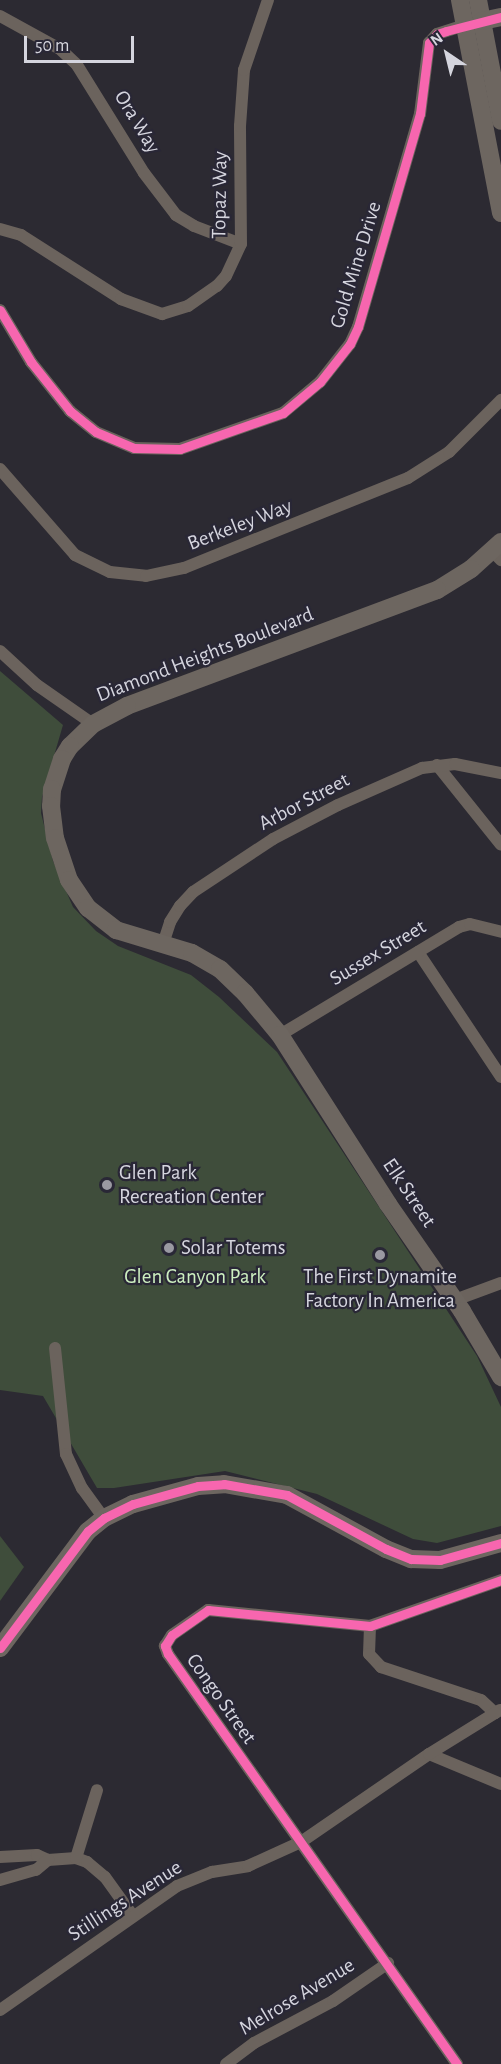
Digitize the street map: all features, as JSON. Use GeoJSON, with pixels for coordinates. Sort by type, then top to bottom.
{"type":"FeatureCollection","features":[{"type":"Feature","properties":{"kind":"main road"},"geometry":{"type":"LineString","coordinates":[[460,0],[501,213]]}},
{"type":"Feature","properties":{"kind":"main road"},"geometry":{"type":"LineString","coordinates":[[478,0],[501,121]]}},
{"type":"Feature","properties":{"kind":"main road"},"geometry":{"type":"LineString","coordinates":[[483,21],[501,17]]}},
{"type":"Feature","properties":{"kind":"main road","name":"Diamond Heights Boulevard"},"geometry":{"type":"LineString","coordinates":[[280,1035],[239,986],[220,969],[192,953],[116,930],[88,908],[69,880],[55,838],[51,806],[56,774],[70,746],[93,724],[127,706],[417,599],[454,581],[498,551]]}},
{"type":"Feature","properties":{"kind":"main road","name":"Elk Street"},"geometry":{"type":"LineString","coordinates":[[280,1035],[388,1204],[455,1300],[500,1373]]}},
{"type":"Feature","properties":{"kind":"main road"},"geometry":{"type":"LineString","coordinates":[[0,1648],[80,1540],[104,1518],[133,1504],[184,1489],[224,1484],[274,1492],[298,1499],[386,1549],[411,1559],[440,1560],[501,1543]]}},
{"type":"Feature","properties":{"kind":"street","name":"Topaz Way"},"geometry":{"type":"LineString","coordinates":[[0,229],[21,235],[121,299],[162,314],[188,306],[217,286],[226,276],[242,244],[240,126],[244,70],[268,0]]}},
{"type":"Feature","properties":{"kind":"street","name":"Ora Way"},"geometry":{"type":"LineString","coordinates":[[0,16],[60,49],[77,65],[144,173],[176,215],[194,226],[242,244]]}},
{"type":"Feature","properties":{"kind":"street"},"geometry":{"type":"LineString","coordinates":[[464,24],[483,21]]}},
{"type":"Feature","properties":{"kind":"street","name":"Gold Mine Drive"},"geometry":{"type":"LineString","coordinates":[[0,310],[31,362],[70,411],[96,432],[134,448],[180,449],[283,413],[302,399],[331,370],[350,344],[358,327],[420,114],[429,43],[437,34],[464,24]]}},
{"type":"Feature","properties":{"kind":"street","name":"Berkeley Way"},"geometry":{"type":"LineString","coordinates":[[0,469],[75,555],[110,572],[146,576],[184,568],[408,478],[449,452],[501,400]]}},
{"type":"Feature","properties":{"kind":"street"},"geometry":{"type":"LineString","coordinates":[[0,651],[37,685],[93,724]]}},
{"type":"Feature","properties":{"kind":"street"},"geometry":{"type":"LineString","coordinates":[[437,765],[501,845]]}},
{"type":"Feature","properties":{"kind":"street","name":"Arbor Street"},"geometry":{"type":"LineString","coordinates":[[163,944],[170,922],[193,892],[304,822],[372,788],[407,773],[437,765],[474,766],[501,773]]}},
{"type":"Feature","properties":{"kind":"street","name":"Sussex Street"},"geometry":{"type":"LineString","coordinates":[[280,1035],[459,927],[470,924],[501,932]]}},
{"type":"Feature","properties":{"kind":"street"},"geometry":{"type":"LineString","coordinates":[[418,952],[501,1077]]}},
{"type":"Feature","properties":{"kind":"street"},"geometry":{"type":"LineString","coordinates":[[455,1300],[501,1283]]}},
{"type":"Feature","properties":{"kind":"street"},"geometry":{"type":"LineString","coordinates":[[55,1348],[66,1454],[82,1488],[104,1518]]}},
{"type":"Feature","properties":{"kind":"street","name":"Congo Street"},"geometry":{"type":"LineString","coordinates":[[457,2064],[168,1654],[166,1642],[195,1617],[212,1610],[300,1621],[370,1626],[501,1580]]}},
{"type":"Feature","properties":{"kind":"street"},"geometry":{"type":"LineString","coordinates":[[370,1626],[369,1654],[381,1667],[481,1700],[498,1711]]}},
{"type":"Feature","properties":{"kind":"street","name":"Stillings Avenue"},"geometry":{"type":"LineString","coordinates":[[0,2010],[133,1916],[195,1877],[248,1866],[301,1842],[429,1754],[498,1711]]}},
{"type":"Feature","properties":{"kind":"street"},"geometry":{"type":"LineString","coordinates":[[429,1754],[501,1784]]}},
{"type":"Feature","properties":{"kind":"street"},"geometry":{"type":"LineString","coordinates":[[76,1858],[97,1790]]}},
{"type":"Feature","properties":{"kind":"street"},"geometry":{"type":"LineString","coordinates":[[0,1857],[37,1855],[48,1860],[76,1858],[96,1868],[133,1916]]}},
{"type":"Feature","properties":{"kind":"street"},"geometry":{"type":"LineString","coordinates":[[0,1880],[36,1870],[48,1860]]}},
{"type":"Feature","properties":{"kind":"street","name":"Melrose Avenue"},"geometry":{"type":"LineString","coordinates":[[226,2064],[254,2043],[333,2001],[388,1963]]}},
{"type":"Feature","properties":{"kind":"green space","name":"Glen Canyon Park"},"geometry":{"type":"Polygon","coordinates":[[[0,671],[63,725],[42,797],[41,813],[53,861],[73,907],[96,931],[118,946],[191,975],[219,997],[277,1052],[477,1356],[501,1407],[501,1526],[437,1543],[413,1539],[317,1494],[225,1471],[114,1488],[97,1488],[43,1396],[0,1390],[0,671]]]}},
{"type":"Feature","properties":{"kind":"green space"},"geometry":{"type":"Polygon","coordinates":[[[0,1536],[24,1567],[0,1601],[0,1536]]]}},
{"type":"Feature","properties":{"kind":"cycle path"},"geometry":{"type":"LineString","coordinates":[[0,310],[31,362],[70,411],[96,432],[134,448],[180,449],[283,413],[320,382],[350,344],[358,327],[420,114],[429,43],[437,34],[501,17]]}},
{"type":"Feature","properties":{"kind":"cycle path"},"geometry":{"type":"LineString","coordinates":[[0,1648],[88,1531],[104,1518],[133,1504],[198,1486],[224,1484],[287,1495],[386,1549],[411,1559],[440,1560],[501,1543]]}},
{"type":"Feature","properties":{"kind":"cycle path"},"geometry":{"type":"LineString","coordinates":[[457,2064],[168,1654],[165,1646],[172,1635],[208,1610],[370,1626],[501,1580]]}},
{"type":"Feature","properties":{"kind":"place","name":"Glen Park Recreation Center"},"geometry":{"type":"Point","coordinates":[107,1185]}},
{"type":"Feature","properties":{"kind":"place","name":"Solar Totems"},"geometry":{"type":"Point","coordinates":[169,1248]}},
{"type":"Feature","properties":{"kind":"place","name":"The First Dynamite Factory In America"},"geometry":{"type":"Point","coordinates":[380,1255]}}]}
